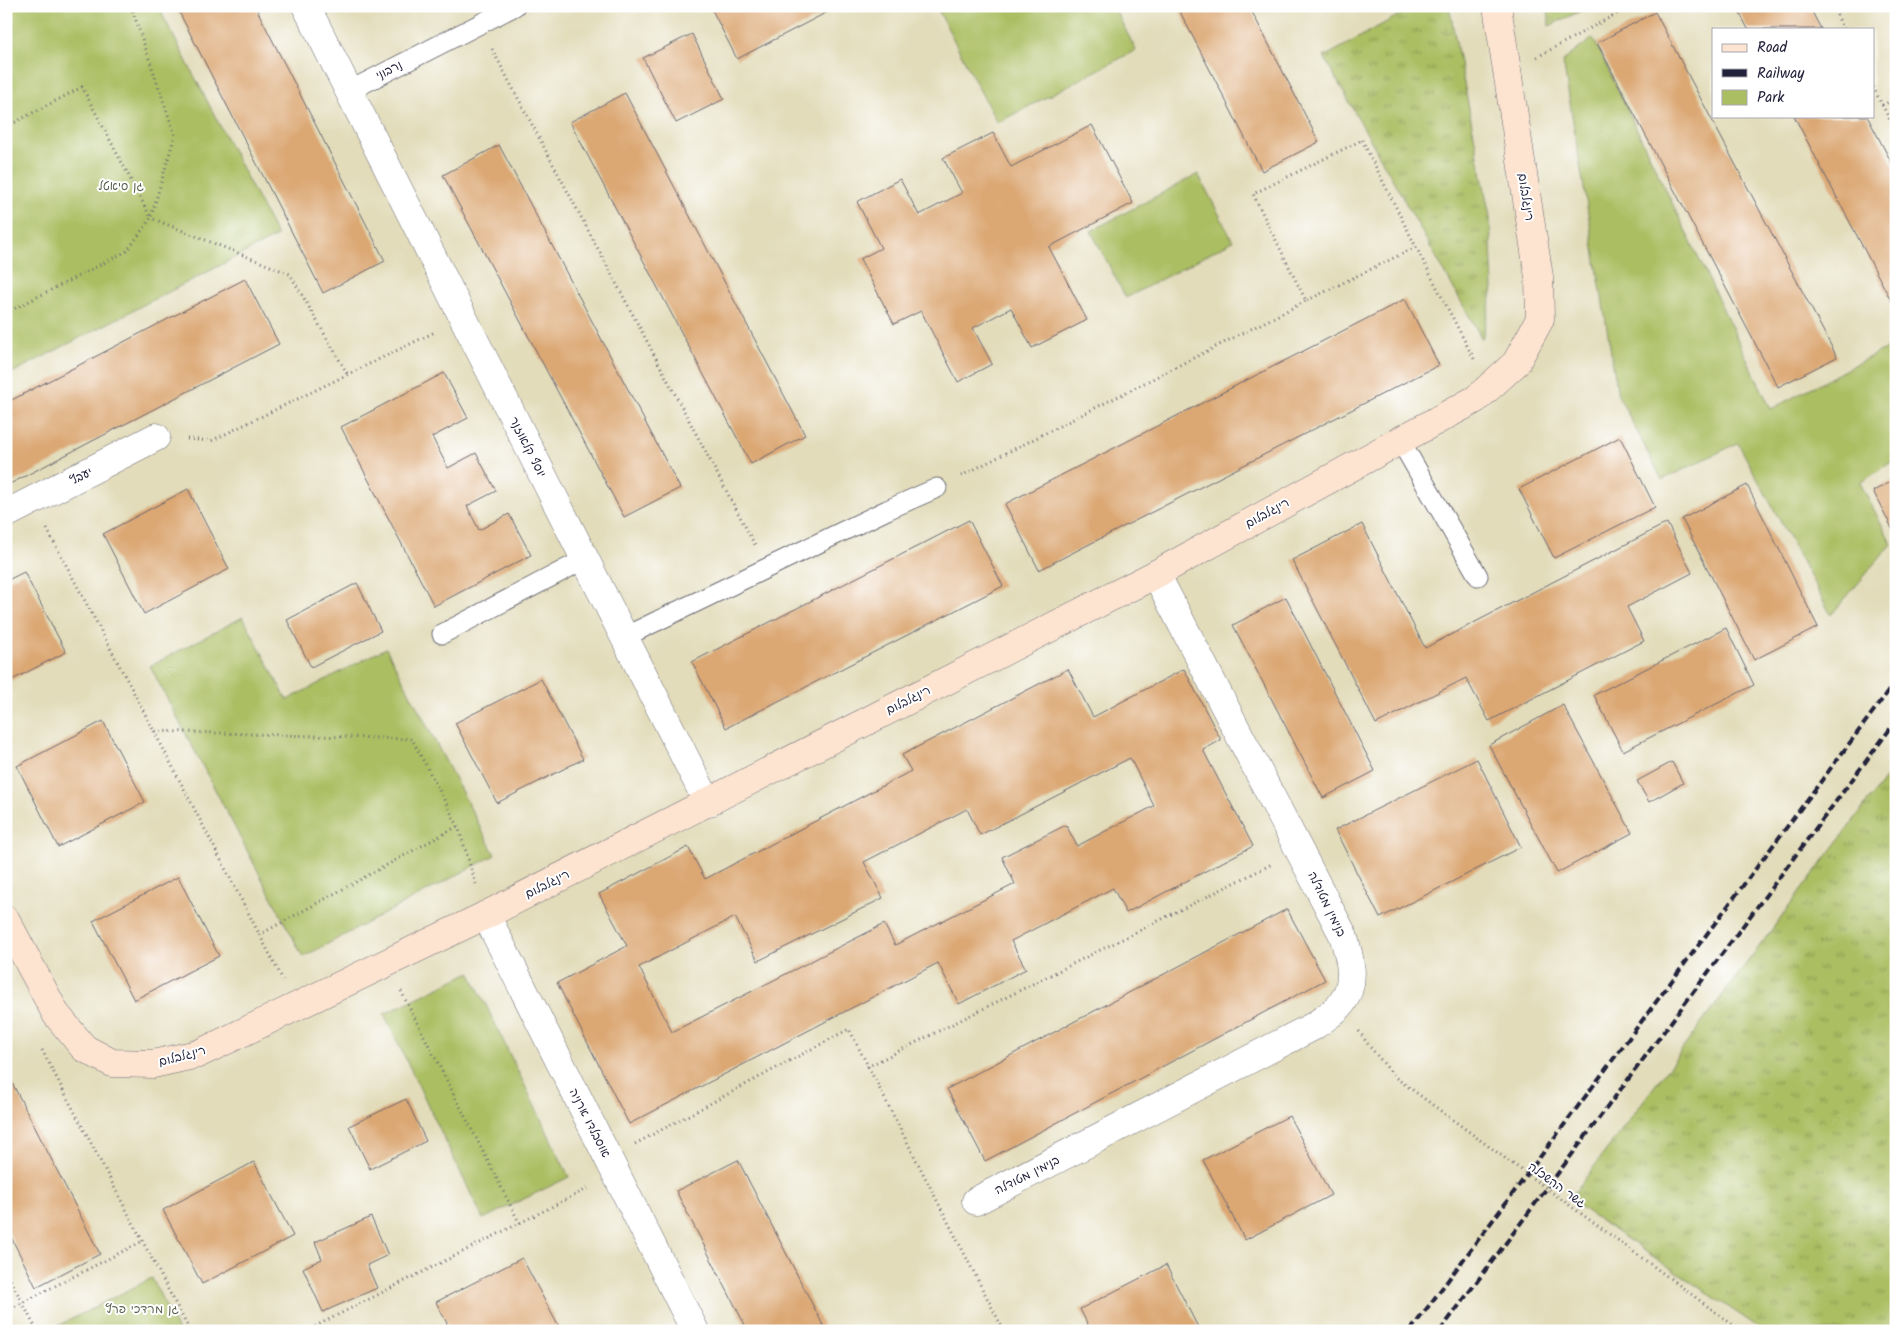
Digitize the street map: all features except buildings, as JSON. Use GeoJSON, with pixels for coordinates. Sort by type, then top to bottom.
{"type":"FeatureCollection","features":[{"type":"Feature","properties":{"kind":"street"},"geometry":{"type":"LineString","coordinates":[[306,6],[349,91]]}},
{"type":"Feature","properties":{"kind":"street","name":"רינגלבלום"},"geometry":{"type":"LineString","coordinates":[[6,920],[56,1014],[84,1048],[112,1063],[153,1064],[198,1054],[297,1008],[486,915],[1156,574],[1476,399],[1516,363],[1540,319],[1539,277],[1497,6]]}},
{"type":"Feature","properties":{"kind":"street","name":"יוסף קלאוזנר"},"geometry":{"type":"LineString","coordinates":[[349,91],[708,802]]}},
{"type":"Feature","properties":{"kind":"street","name":"יעבץ"},"geometry":{"type":"LineString","coordinates":[[6,514],[156,437]]}},
{"type":"Feature","properties":{"kind":"street","name":"בנימין מטודלה"},"geometry":{"type":"LineString","coordinates":[[976,1202],[1314,1026],[1342,1003],[1350,985],[1351,963],[1343,935],[1156,574]]}},
{"type":"Feature","properties":{"kind":"street","name":"אוסבלדו ארניה"},"geometry":{"type":"LineString","coordinates":[[486,915],[695,1331]]}},
{"type":"Feature","properties":{"kind":"lane","name":"נרבוני"},"geometry":{"type":"LineString","coordinates":[[349,91],[515,6]]}},
{"type":"Feature","properties":{"kind":"lane"},"geometry":{"type":"LineString","coordinates":[[1400,440],[1478,576]]}},
{"type":"Feature","properties":{"kind":"lane"},"geometry":{"type":"LineString","coordinates":[[624,637],[887,510],[937,488]]}},
{"type":"Feature","properties":{"kind":"lane"},"geometry":{"type":"LineString","coordinates":[[442,634],[585,559]]}},
{"type":"Feature","properties":{"kind":"path"},"geometry":{"type":"LineString","coordinates":[[6,313],[126,250],[151,218],[176,135],[131,6]]}},
{"type":"Feature","properties":{"kind":"path"},"geometry":{"type":"LineString","coordinates":[[1507,73],[1631,6]]}},
{"type":"Feature","properties":{"kind":"path"},"geometry":{"type":"LineString","coordinates":[[1832,6],[1843,28]]}},
{"type":"Feature","properties":{"kind":"path"},"geometry":{"type":"LineString","coordinates":[[478,25],[767,568]]}},
{"type":"Feature","properties":{"kind":"path"},"geometry":{"type":"LineString","coordinates":[[6,127],[82,87],[151,218],[290,274],[348,375]]}},
{"type":"Feature","properties":{"kind":"path"},"geometry":{"type":"LineString","coordinates":[[1874,89],[1896,132]]}},
{"type":"Feature","properties":{"kind":"path"},"geometry":{"type":"LineString","coordinates":[[1882,105],[1896,99]]}},
{"type":"Feature","properties":{"kind":"path"},"geometry":{"type":"LineString","coordinates":[[1306,301],[1253,194],[1362,140],[1489,387]]}},
{"type":"Feature","properties":{"kind":"path"},"geometry":{"type":"LineString","coordinates":[[937,488],[1416,247]]}},
{"type":"Feature","properties":{"kind":"path"},"geometry":{"type":"LineString","coordinates":[[156,437],[211,441],[464,318]]}},
{"type":"Feature","properties":{"kind":"path"},"geometry":{"type":"LineString","coordinates":[[32,501],[154,731],[297,1008]]}},
{"type":"Feature","properties":{"kind":"path"},"geometry":{"type":"LineString","coordinates":[[154,731],[412,739],[458,826],[486,915]]}},
{"type":"Feature","properties":{"kind":"path"},"geometry":{"type":"LineString","coordinates":[[260,935],[458,826]]}},
{"type":"Feature","properties":{"kind":"path"},"geometry":{"type":"LineString","coordinates":[[867,1067],[1300,850]]}},
{"type":"Feature","properties":{"kind":"path"},"geometry":{"type":"LineString","coordinates":[[387,964],[520,1224]]}},
{"type":"Feature","properties":{"kind":"path"},"geometry":{"type":"LineString","coordinates":[[306,1331],[520,1224],[612,1167],[849,1029],[1004,1331]]}},
{"type":"Feature","properties":{"kind":"path","name":"גשר ההשכלה"},"geometry":{"type":"LineString","coordinates":[[1370,1047],[1395,1077],[1741,1331]]}},
{"type":"Feature","properties":{"kind":"path"},"geometry":{"type":"LineString","coordinates":[[42,1049],[190,1331]]}},
{"type":"Feature","properties":{"kind":"path"},"geometry":{"type":"LineString","coordinates":[[6,1310],[143,1241]]}},
{"type":"Feature","properties":{"kind":"path"},"geometry":{"type":"LineString","coordinates":[[6,1271],[37,1331]]}},
{"type":"Feature","properties":{"kind":"shaded area"},"geometry":{"type":"Polygon","coordinates":[[[6,6],[1896,6],[1896,1331],[6,1331],[6,6]]]}},
{"type":"Feature","properties":{"kind":"green space","name":"גן סיאטל"},"geometry":{"type":"Polygon","coordinates":[[[6,6],[158,6],[277,236],[6,376],[6,6]]]}},
{"type":"Feature","properties":{"kind":"green space"},"geometry":{"type":"Polygon","coordinates":[[[936,6],[1113,6],[1136,50],[997,123],[936,6]]]}},
{"type":"Feature","properties":{"kind":"green space"},"geometry":{"type":"Polygon","coordinates":[[[1415,6],[1449,6],[1490,217],[1493,289],[1482,339],[1324,57],[1415,6]]]}},
{"type":"Feature","properties":{"kind":"green space"},"geometry":{"type":"Polygon","coordinates":[[[1548,6],[1591,6],[1549,26],[1548,6]]]}},
{"type":"Feature","properties":{"kind":"green space"},"geometry":{"type":"Polygon","coordinates":[[[1593,38],[1771,409],[1896,343],[1896,459],[1860,483],[1892,544],[1831,615],[1738,443],[1662,480],[1618,395],[1563,61],[1593,38]]]}},
{"type":"Feature","properties":{"kind":"green space"},"geometry":{"type":"Polygon","coordinates":[[[1198,174],[1233,241],[1126,298],[1091,231],[1198,174]]]}},
{"type":"Feature","properties":{"kind":"green space"},"geometry":{"type":"Polygon","coordinates":[[[243,617],[287,700],[386,648],[495,855],[303,957],[150,666],[243,617]]]}},
{"type":"Feature","properties":{"kind":"green space"},"geometry":{"type":"Polygon","coordinates":[[[1896,764],[1896,1331],[1764,1331],[1569,1200],[1896,764]]]}},
{"type":"Feature","properties":{"kind":"green space"},"geometry":{"type":"Polygon","coordinates":[[[470,972],[569,1177],[483,1219],[384,1014],[470,972]]]}},
{"type":"Feature","properties":{"kind":"green space","name":"גן מרדכי פרץ"},"geometry":{"type":"Polygon","coordinates":[[[152,1278],[178,1331],[48,1331],[152,1278]]]}},
{"type":"Feature","properties":{"kind":"railway"},"geometry":{"type":"LineString","coordinates":[[1410,1331],[1896,681]]}},
{"type":"Feature","properties":{"kind":"railway"},"geometry":{"type":"LineString","coordinates":[[1440,1331],[1896,721]]}}]}
